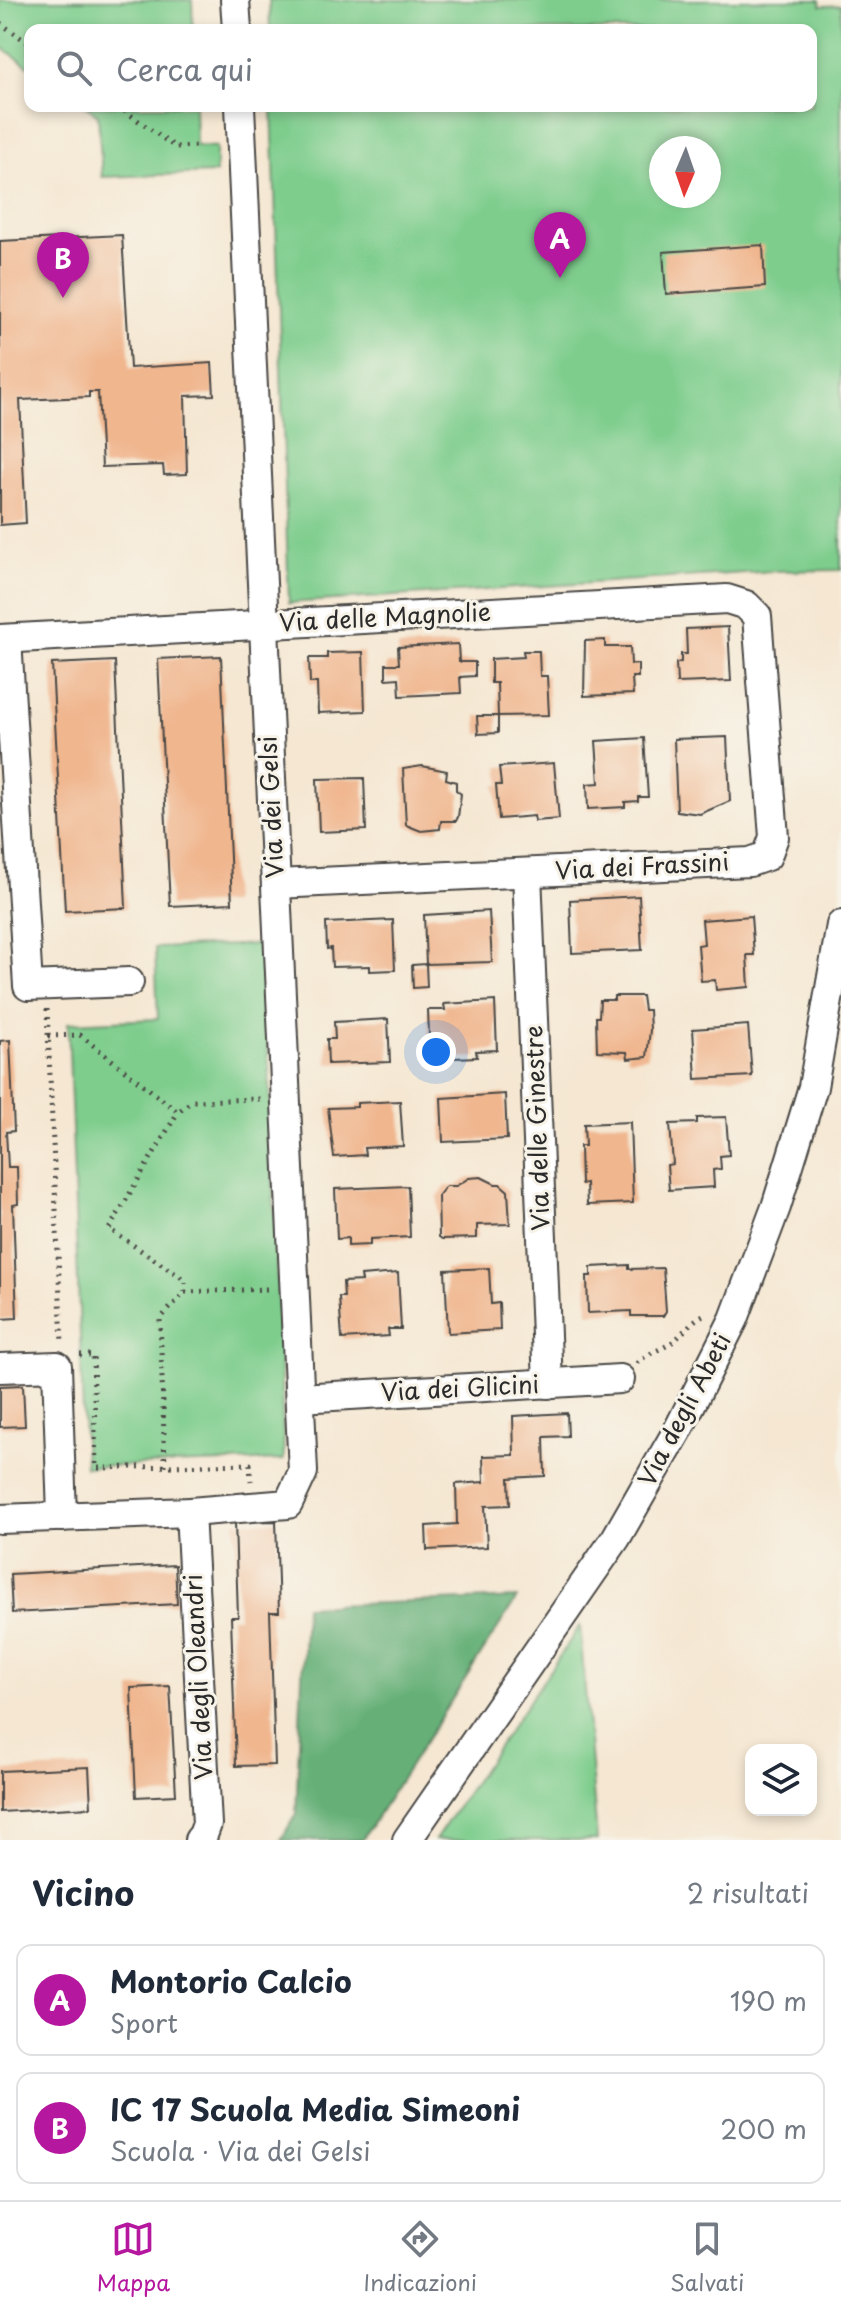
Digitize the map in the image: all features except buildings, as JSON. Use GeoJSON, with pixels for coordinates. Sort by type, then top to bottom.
{"type":"FeatureCollection","features":[{"type":"Feature","properties":{"kind":"street"},"geometry":{"type":"LineString","coordinates":[[235,0],[237,24]]}},
{"type":"Feature","properties":{"kind":"street","name":"Via dei Gelsi"},"geometry":{"type":"LineString","coordinates":[[190,1512],[288,1504],[303,1472],[240,112]]}},
{"type":"Feature","properties":{"kind":"street","name":"Via delle Magnolie"},"geometry":{"type":"LineString","coordinates":[[46,985],[28,986],[3,639],[727,599],[746,605],[757,616]]}},
{"type":"Feature","properties":{"kind":"street","name":"Via dei Frassini"},"geometry":{"type":"LineString","coordinates":[[276,884],[750,862],[767,856],[774,837],[757,616]]}},
{"type":"Feature","properties":{"kind":"street","name":"Via delle Ginestre"},"geometry":{"type":"LineString","coordinates":[[527,873],[548,1384]]}},
{"type":"Feature","properties":{"kind":"street","name":"Via degli Abeti"},"geometry":{"type":"LineString","coordinates":[[407,1840],[616,1538],[678,1430],[740,1302],[776,1207],[813,1087],[841,925]]}},
{"type":"Feature","properties":{"kind":"street"},"geometry":{"type":"LineString","coordinates":[[46,985],[129,982]]}},
{"type":"Feature","properties":{"kind":"street"},"geometry":{"type":"LineString","coordinates":[[0,1368],[60,1361],[62,1517]]}},
{"type":"Feature","properties":{"kind":"street","name":"Via dei Glicini"},"geometry":{"type":"LineString","coordinates":[[300,1398],[620,1379]]}},
{"type":"Feature","properties":{"kind":"street"},"geometry":{"type":"LineString","coordinates":[[0,1519],[190,1512]]}},
{"type":"Feature","properties":{"kind":"street","name":"Via degli Oleandri"},"geometry":{"type":"LineString","coordinates":[[190,1512],[207,1824],[199,1840]]}},
{"type":"Feature","properties":{"kind":"path"},"geometry":{"type":"LineString","coordinates":[[0,23],[24,40]]}},
{"type":"Feature","properties":{"kind":"path"},"geometry":{"type":"LineString","coordinates":[[126,112],[175,147],[196,146]]}},
{"type":"Feature","properties":{"kind":"path"},"geometry":{"type":"LineString","coordinates":[[46,985],[60,1361],[93,1355],[96,1468],[250,1464],[251,1485],[259,1483]]}},
{"type":"Feature","properties":{"kind":"path"},"geometry":{"type":"LineString","coordinates":[[48,1036],[80,1035],[178,1112]]}},
{"type":"Feature","properties":{"kind":"path"},"geometry":{"type":"LineString","coordinates":[[165,1466],[160,1319],[185,1292],[185,1280],[109,1229],[178,1112],[192,1101],[263,1099]]}},
{"type":"Feature","properties":{"kind":"path"},"geometry":{"type":"LineString","coordinates":[[185,1292],[273,1289]]}},
{"type":"Feature","properties":{"kind":"path"},"geometry":{"type":"LineString","coordinates":[[620,1379],[645,1355],[672,1343],[695,1318],[740,1302]]}},
{"type":"Feature","properties":{"kind":"green space"},"geometry":{"type":"Polygon","coordinates":[[[0,0],[192,0],[193,24],[24,24],[24,63],[0,46],[0,0]]]}},
{"type":"Feature","properties":{"kind":"green space"},"geometry":{"type":"Polygon","coordinates":[[[269,0],[820,0],[821,6],[841,5],[841,570],[775,571],[289,603],[272,112],[817,112],[817,24],[270,24],[269,0]]]}},
{"type":"Feature","properties":{"kind":"green space"},"geometry":{"type":"Polygon","coordinates":[[[94,112],[195,112],[196,146],[216,147],[216,173],[102,177],[98,115],[94,112]]]}},
{"type":"Feature","properties":{"kind":"green space"},"geometry":{"type":"Polygon","coordinates":[[[264,944],[284,1460],[85,1467],[68,1023],[158,1019],[155,948],[264,944]]]}},
{"type":"Feature","properties":{"kind":"green space"},"geometry":{"type":"Polygon","coordinates":[[[517,1598],[362,1840],[281,1840],[296,1814],[305,1606],[517,1598]]]}},
{"type":"Feature","properties":{"kind":"green space"},"geometry":{"type":"Polygon","coordinates":[[[580,1626],[597,1840],[435,1840],[580,1626]]]}},
{"type":"Feature","properties":{"kind":"place","name":"Montorio Calcio"},"geometry":{"type":"Point","coordinates":[560,278]}},
{"type":"Feature","properties":{"kind":"place","name":"IC 17 Scuola Media Simeoni"},"geometry":{"type":"Point","coordinates":[63,298]}}]}
